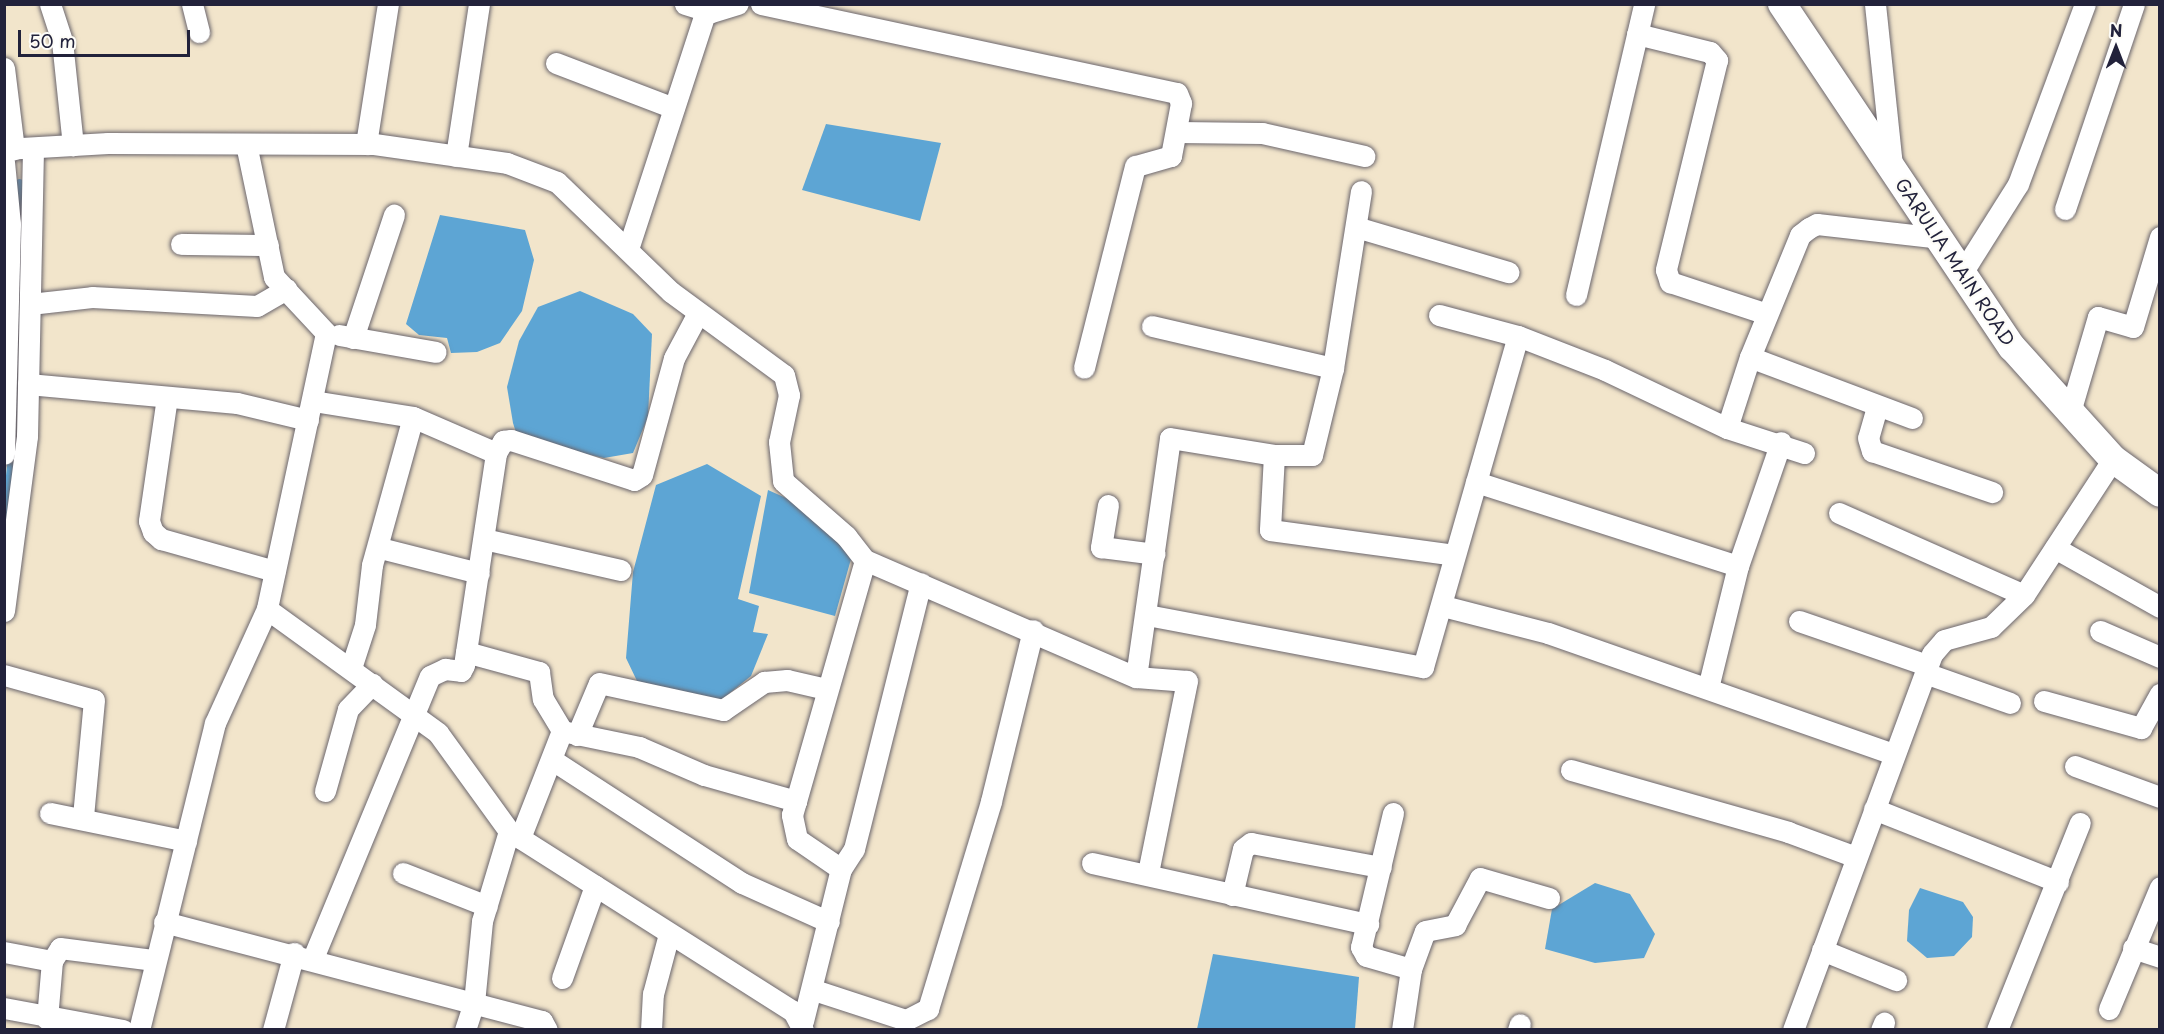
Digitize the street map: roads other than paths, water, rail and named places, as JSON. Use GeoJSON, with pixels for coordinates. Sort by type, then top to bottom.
{"type":"FeatureCollection","features":[{"type":"Feature","properties":{"kind":"street"},"geometry":{"type":"LineString","coordinates":[[50,4],[62,41],[73,145]]}},
{"type":"Feature","properties":{"kind":"street"},"geometry":{"type":"LineString","coordinates":[[192,4],[199,32]]}},
{"type":"Feature","properties":{"kind":"street"},"geometry":{"type":"LineString","coordinates":[[366,144],[388,4]]}},
{"type":"Feature","properties":{"kind":"street"},"geometry":{"type":"LineString","coordinates":[[456,156],[479,4]]}},
{"type":"Feature","properties":{"kind":"street"},"geometry":{"type":"LineString","coordinates":[[685,4],[711,12]]}},
{"type":"Feature","properties":{"kind":"street"},"geometry":{"type":"LineString","coordinates":[[629,246],[705,14],[737,4]]}},
{"type":"Feature","properties":{"kind":"street"},"geometry":{"type":"LineString","coordinates":[[761,4],[1168,89],[1182,103],[1171,156],[1135,166],[1084,368]]}},
{"type":"Feature","properties":{"kind":"street"},"geometry":{"type":"LineString","coordinates":[[1576,295],[1644,4]]}},
{"type":"Feature","properties":{"kind":"street","name":"GARULIA MAIN ROAD"},"geometry":{"type":"LineString","coordinates":[[1782,4],[2012,347],[2113,459],[2160,493]]}},
{"type":"Feature","properties":{"kind":"street"},"geometry":{"type":"LineString","coordinates":[[1875,4],[1893,169]]}},
{"type":"Feature","properties":{"kind":"street"},"geometry":{"type":"LineString","coordinates":[[1962,273],[2019,184],[2051,84],[2085,4]]}},
{"type":"Feature","properties":{"kind":"street"},"geometry":{"type":"LineString","coordinates":[[2065,209],[2134,4]]}},
{"type":"Feature","properties":{"kind":"street"},"geometry":{"type":"LineString","coordinates":[[1637,34],[1710,52],[1717,60],[1666,270],[1670,282],[1767,314]]}},
{"type":"Feature","properties":{"kind":"street"},"geometry":{"type":"LineString","coordinates":[[555,63],[674,108]]}},
{"type":"Feature","properties":{"kind":"street"},"geometry":{"type":"LineString","coordinates":[[4,68],[30,304],[27,436],[4,611]]}},
{"type":"Feature","properties":{"kind":"street"},"geometry":{"type":"LineString","coordinates":[[1177,132],[1262,133],[1364,156]]}},
{"type":"Feature","properties":{"kind":"street"},"geometry":{"type":"LineString","coordinates":[[246,144],[274,277],[326,333],[436,352]]}},
{"type":"Feature","properties":{"kind":"street"},"geometry":{"type":"LineString","coordinates":[[14,152],[73,145],[366,144],[507,163],[557,182],[629,246],[698,313],[784,375],[789,395],[779,442],[783,481],[846,536],[866,560],[1033,630],[1136,677],[1187,681],[1148,872]]}},
{"type":"Feature","properties":{"kind":"street"},"geometry":{"type":"LineString","coordinates":[[4,454],[14,152]]}},
{"type":"Feature","properties":{"kind":"street"},"geometry":{"type":"LineString","coordinates":[[1136,677],[1147,615],[1170,438],[1274,455],[1312,455],[1333,368],[1361,191]]}},
{"type":"Feature","properties":{"kind":"street"},"geometry":{"type":"LineString","coordinates":[[353,338],[394,215]]}},
{"type":"Feature","properties":{"kind":"street"},"geometry":{"type":"LineString","coordinates":[[1727,428],[1750,357],[1800,235],[1817,224],[1939,238]]}},
{"type":"Feature","properties":{"kind":"street"},"geometry":{"type":"LineString","coordinates":[[1356,227],[1509,272]]}},
{"type":"Feature","properties":{"kind":"street"},"geometry":{"type":"LineString","coordinates":[[2070,412],[2098,317],[2133,327],[2160,237]]}},
{"type":"Feature","properties":{"kind":"street"},"geometry":{"type":"LineString","coordinates":[[181,244],[268,245]]}},
{"type":"Feature","properties":{"kind":"street"},"geometry":{"type":"LineString","coordinates":[[30,304],[92,297],[256,306],[286,289]]}},
{"type":"Feature","properties":{"kind":"street"},"geometry":{"type":"LineString","coordinates":[[254,1029],[272,1029],[303,955],[430,676],[445,669],[461,671],[479,573],[496,453],[503,441],[511,440],[634,480],[642,475],[674,358],[698,313]]}},
{"type":"Feature","properties":{"kind":"street"},"geometry":{"type":"LineString","coordinates":[[1439,315],[1518,336],[1727,428],[1781,442],[1804,453]]}},
{"type":"Feature","properties":{"kind":"street"},"geometry":{"type":"LineString","coordinates":[[1152,326],[1333,368]]}},
{"type":"Feature","properties":{"kind":"street"},"geometry":{"type":"LineString","coordinates":[[139,1029],[154,960],[215,723],[267,609],[326,333]]}},
{"type":"Feature","properties":{"kind":"street"},"geometry":{"type":"LineString","coordinates":[[1147,615],[1423,667],[1443,606],[1454,555],[1518,336]]}},
{"type":"Feature","properties":{"kind":"street"},"geometry":{"type":"LineString","coordinates":[[1750,357],[1877,407],[1912,418]]}},
{"type":"Feature","properties":{"kind":"street"},"geometry":{"type":"LineString","coordinates":[[28,384],[310,410],[413,417],[496,453]]}},
{"type":"Feature","properties":{"kind":"street"},"geometry":{"type":"LineString","coordinates":[[167,397],[149,521],[153,532],[162,539],[275,571]]}},
{"type":"Feature","properties":{"kind":"street"},"geometry":{"type":"LineString","coordinates":[[1877,407],[1868,438],[1872,451],[1992,492]]}},
{"type":"Feature","properties":{"kind":"street"},"geometry":{"type":"LineString","coordinates":[[351,668],[413,417]]}},
{"type":"Feature","properties":{"kind":"street"},"geometry":{"type":"LineString","coordinates":[[1708,688],[1738,566],[1781,442]]}},
{"type":"Feature","properties":{"kind":"street"},"geometry":{"type":"LineString","coordinates":[[1274,455],[1270,530],[1454,555]]}},
{"type":"Feature","properties":{"kind":"street"},"geometry":{"type":"LineString","coordinates":[[1793,1029],[1926,669],[1944,640],[1991,627],[2024,595],[2113,459]]}},
{"type":"Feature","properties":{"kind":"street"},"geometry":{"type":"LineString","coordinates":[[1476,482],[1738,566]]}},
{"type":"Feature","properties":{"kind":"street"},"geometry":{"type":"LineString","coordinates":[[1108,505],[1101,547],[1155,554]]}},
{"type":"Feature","properties":{"kind":"street"},"geometry":{"type":"LineString","coordinates":[[1839,513],[2024,595]]}},
{"type":"Feature","properties":{"kind":"street"},"geometry":{"type":"LineString","coordinates":[[484,539],[621,570]]}},
{"type":"Feature","properties":{"kind":"street"},"geometry":{"type":"LineString","coordinates":[[380,548],[479,573]]}},
{"type":"Feature","properties":{"kind":"street"},"geometry":{"type":"LineString","coordinates":[[2055,548],[2160,607]]}},
{"type":"Feature","properties":{"kind":"street"},"geometry":{"type":"LineString","coordinates":[[841,869],[797,839],[796,801],[825,689],[866,560]]}},
{"type":"Feature","properties":{"kind":"street"},"geometry":{"type":"LineString","coordinates":[[267,609],[438,733],[515,835],[669,934],[803,1025],[814,990],[841,869],[854,849],[921,583]]}},
{"type":"Feature","properties":{"kind":"street"},"geometry":{"type":"LineString","coordinates":[[1443,606],[1548,633],[1894,754]]}},
{"type":"Feature","properties":{"kind":"street"},"geometry":{"type":"LineString","coordinates":[[1799,621],[2010,703]]}},
{"type":"Feature","properties":{"kind":"street"},"geometry":{"type":"LineString","coordinates":[[814,990],[906,1020],[928,1009],[991,801],[1033,630]]}},
{"type":"Feature","properties":{"kind":"street"},"geometry":{"type":"LineString","coordinates":[[2100,631],[2160,657]]}},
{"type":"Feature","properties":{"kind":"street"},"geometry":{"type":"LineString","coordinates":[[466,652],[539,672],[543,699],[569,733],[639,747],[704,775],[796,801]]}},
{"type":"Feature","properties":{"kind":"street"},"geometry":{"type":"LineString","coordinates":[[4,675],[94,700],[83,816]]}},
{"type":"Feature","properties":{"kind":"street"},"geometry":{"type":"LineString","coordinates":[[465,1029],[474,1003],[487,906],[515,835],[569,733],[599,683],[723,710],[764,682],[787,680],[825,689]]}},
{"type":"Feature","properties":{"kind":"street"},"geometry":{"type":"LineString","coordinates":[[325,791],[348,709],[372,684]]}},
{"type":"Feature","properties":{"kind":"street"},"geometry":{"type":"LineString","coordinates":[[2044,701],[2141,728],[2160,694]]}},
{"type":"Feature","properties":{"kind":"street"},"geometry":{"type":"LineString","coordinates":[[554,761],[742,883],[829,922]]}},
{"type":"Feature","properties":{"kind":"street"},"geometry":{"type":"LineString","coordinates":[[2074,765],[2160,797]]}},
{"type":"Feature","properties":{"kind":"street"},"geometry":{"type":"LineString","coordinates":[[1571,771],[1788,832],[1856,857]]}},
{"type":"Feature","properties":{"kind":"street"},"geometry":{"type":"LineString","coordinates":[[1874,809],[2058,882]]}},
{"type":"Feature","properties":{"kind":"street"},"geometry":{"type":"LineString","coordinates":[[50,813],[83,816],[186,841]]}},
{"type":"Feature","properties":{"kind":"street"},"geometry":{"type":"LineString","coordinates":[[1393,813],[1362,952],[1411,969]]}},
{"type":"Feature","properties":{"kind":"street"},"geometry":{"type":"LineString","coordinates":[[1997,1029],[2080,823]]}},
{"type":"Feature","properties":{"kind":"street"},"geometry":{"type":"LineString","coordinates":[[1232,895],[1243,849],[1251,843],[1381,867]]}},
{"type":"Feature","properties":{"kind":"street"},"geometry":{"type":"LineString","coordinates":[[1092,863],[1148,872],[1232,895],[1368,924]]}},
{"type":"Feature","properties":{"kind":"street"},"geometry":{"type":"LineString","coordinates":[[403,873],[487,906]]}},
{"type":"Feature","properties":{"kind":"street"},"geometry":{"type":"LineString","coordinates":[[1402,1029],[1411,969],[1425,931],[1455,925],[1480,878],[1549,898]]}},
{"type":"Feature","properties":{"kind":"street"},"geometry":{"type":"LineString","coordinates":[[562,978],[595,886]]}},
{"type":"Feature","properties":{"kind":"street"},"geometry":{"type":"LineString","coordinates":[[2109,1009],[2160,887]]}},
{"type":"Feature","properties":{"kind":"street"},"geometry":{"type":"LineString","coordinates":[[164,922],[303,955],[542,1022],[548,1029]]}},
{"type":"Feature","properties":{"kind":"street"},"geometry":{"type":"LineString","coordinates":[[651,1029],[653,994],[669,934]]}},
{"type":"Feature","properties":{"kind":"street"},"geometry":{"type":"LineString","coordinates":[[47,1019],[52,961],[65,946],[154,960]]}},
{"type":"Feature","properties":{"kind":"street"},"geometry":{"type":"LineString","coordinates":[[2133,948],[2160,957]]}},
{"type":"Feature","properties":{"kind":"street"},"geometry":{"type":"LineString","coordinates":[[1822,950],[1896,980]]}},
{"type":"Feature","properties":{"kind":"street"},"geometry":{"type":"LineString","coordinates":[[4,952],[52,961]]}},
{"type":"Feature","properties":{"kind":"street"},"geometry":{"type":"LineString","coordinates":[[4,1008],[47,1019],[123,1029]]}},
{"type":"Feature","properties":{"kind":"water"},"geometry":{"type":"Polygon","coordinates":[[[826,124],[941,143],[920,221],[802,190],[826,124]]]}},
{"type":"Feature","properties":{"kind":"water"},"geometry":{"type":"Polygon","coordinates":[[[440,215],[525,230],[534,260],[522,311],[500,343],[477,352],[451,353],[447,338],[419,335],[406,324],[440,215]]]}},
{"type":"Feature","properties":{"kind":"water"},"geometry":{"type":"Polygon","coordinates":[[[580,291],[633,314],[652,334],[648,417],[633,453],[604,458],[518,439],[507,387],[519,341],[538,307],[580,291]]]}},
{"type":"Feature","properties":{"kind":"water"},"geometry":{"type":"Polygon","coordinates":[[[707,464],[761,496],[738,599],[759,606],[753,632],[768,634],[751,676],[715,705],[637,681],[626,658],[633,572],[656,485],[707,464]]]}},
{"type":"Feature","properties":{"kind":"water"},"geometry":{"type":"Polygon","coordinates":[[[768,490],[813,510],[851,559],[835,616],[749,593],[768,490]]]}},
{"type":"Feature","properties":{"kind":"water"},"geometry":{"type":"Polygon","coordinates":[[[1595,883],[1630,894],[1655,934],[1644,958],[1595,963],[1545,949],[1552,909],[1595,883]]]}},
{"type":"Feature","properties":{"kind":"water"},"geometry":{"type":"Polygon","coordinates":[[[1920,888],[1963,902],[1973,917],[1972,937],[1954,956],[1927,958],[1907,941],[1909,910],[1920,888]]]}},
{"type":"Feature","properties":{"kind":"water"},"geometry":{"type":"Polygon","coordinates":[[[1213,954],[1359,977],[1355,1029],[1197,1029],[1213,954]]]}},
{"type":"Feature","properties":{"kind":"waterway"},"geometry":{"type":"LineString","coordinates":[[19,182],[19,216]]}},
{"type":"Feature","properties":{"kind":"waterway"},"geometry":{"type":"LineString","coordinates":[[4,526],[11,454]]}}]}
